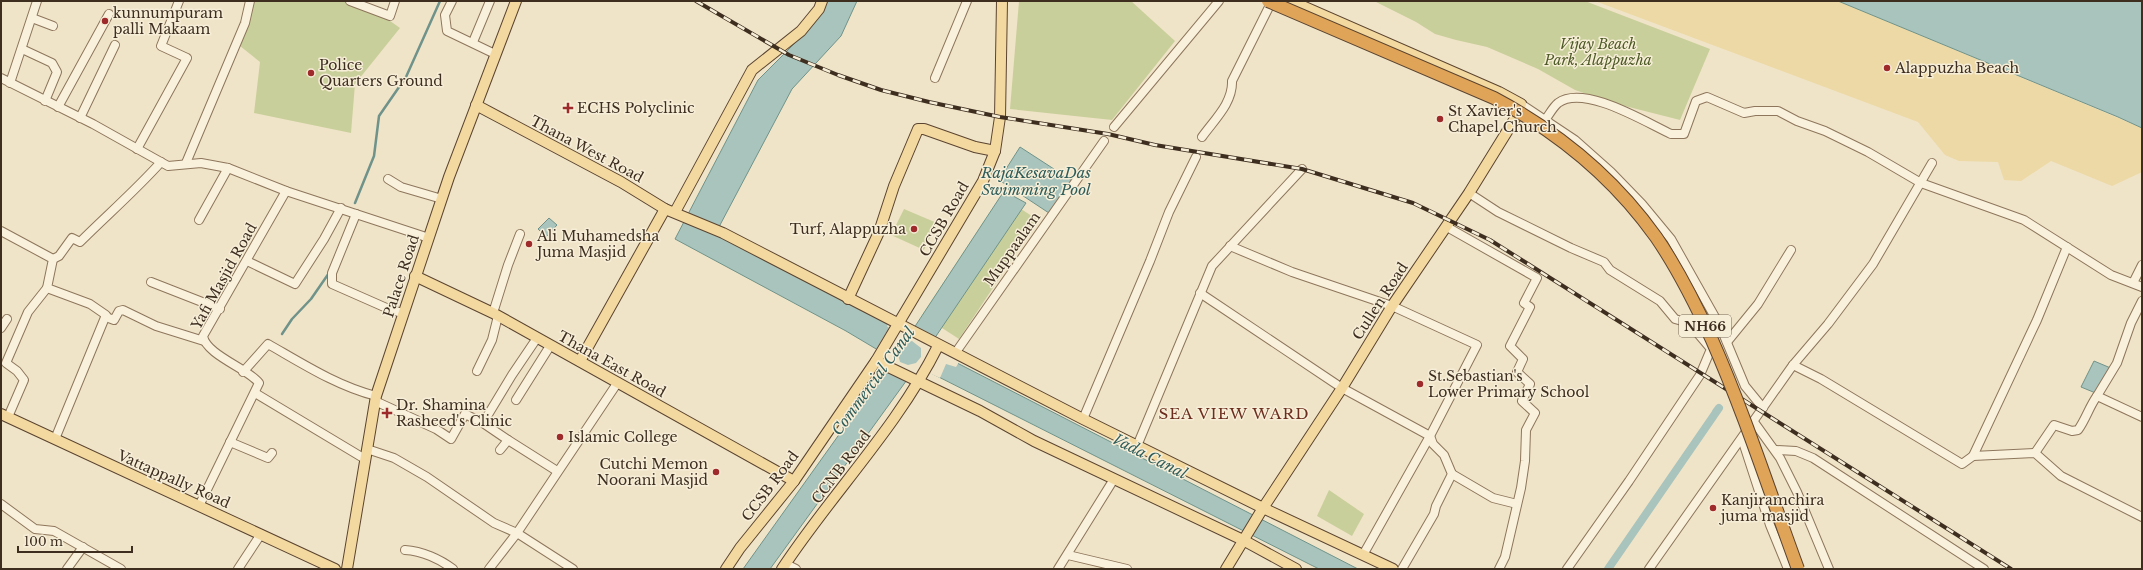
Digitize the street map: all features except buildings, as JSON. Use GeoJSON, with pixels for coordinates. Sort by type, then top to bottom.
{"type":"FeatureCollection","features":[{"type":"Feature","properties":{"kind":"highway","name":"NH66"},"geometry":{"type":"LineString","coordinates":[[1268,1],[1494,98],[1523,114],[1573,148],[1603,175],[1655,236],[1693,300],[1750,421],[1798,569]]}},
{"type":"Feature","properties":{"kind":"main road","name":"Palace Road"},"geometry":{"type":"LineString","coordinates":[[348,569],[376,399],[414,276],[476,105],[516,1]]}},
{"type":"Feature","properties":{"kind":"main road"},"geometry":{"type":"LineString","coordinates":[[580,361],[675,212],[752,70],[801,32],[819,9],[822,1]]}},
{"type":"Feature","properties":{"kind":"main road","name":"CCSB Road"},"geometry":{"type":"LineString","coordinates":[[726,569],[740,548],[794,482],[879,357],[983,181],[995,152],[1000,117],[1002,1]]}},
{"type":"Feature","properties":{"kind":"main road"},"geometry":{"type":"LineString","coordinates":[[1291,1],[1492,88],[1521,104]]}},
{"type":"Feature","properties":{"kind":"main road","name":"Cullen Road"},"geometry":{"type":"LineString","coordinates":[[1243,540],[1261,510],[1342,388],[1392,306],[1470,193],[1516,117],[1521,104]]}},
{"type":"Feature","properties":{"kind":"main road","name":"Thana West Road"},"geometry":{"type":"LineString","coordinates":[[476,105],[675,212],[723,233],[790,266],[848,299]]}},
{"type":"Feature","properties":{"kind":"main road"},"geometry":{"type":"LineString","coordinates":[[995,152],[975,147],[924,129],[918,129],[894,186],[879,232],[848,299],[936,346],[956,352],[1082,419],[1261,510],[1393,569]]}},
{"type":"Feature","properties":{"kind":"main road","name":"Thana East Road"},"geometry":{"type":"LineString","coordinates":[[414,276],[496,314],[550,346],[618,382],[794,482]]}},
{"type":"Feature","properties":{"kind":"main road","name":"CCNB Road"},"geometry":{"type":"LineString","coordinates":[[784,566],[901,411],[922,378],[936,346]]}},
{"type":"Feature","properties":{"kind":"main road"},"geometry":{"type":"LineString","coordinates":[[879,357],[886,366],[908,376],[922,378],[1034,442],[1243,540],[1296,569]]}},
{"type":"Feature","properties":{"kind":"main road","name":"Vattappally Road"},"geometry":{"type":"LineString","coordinates":[[5,415],[261,534],[297,553],[335,569]]}},
{"type":"Feature","properties":{"kind":"main road"},"geometry":{"type":"LineString","coordinates":[[1226,569],[1243,540]]}},
{"type":"Feature","properties":{"kind":"street"},"geometry":{"type":"LineString","coordinates":[[10,83],[37,1]]}},
{"type":"Feature","properties":{"kind":"street"},"geometry":{"type":"LineString","coordinates":[[137,149],[187,58],[161,46],[179,1]]}},
{"type":"Feature","properties":{"kind":"street"},"geometry":{"type":"LineString","coordinates":[[186,163],[245,23],[250,1]]}},
{"type":"Feature","properties":{"kind":"street"},"geometry":{"type":"LineString","coordinates":[[350,1],[390,16],[395,1]]}},
{"type":"Feature","properties":{"kind":"street"},"geometry":{"type":"LineString","coordinates":[[452,1],[445,15],[447,31],[473,42],[495,54]]}},
{"type":"Feature","properties":{"kind":"street"},"geometry":{"type":"LineString","coordinates":[[473,42],[490,1]]}},
{"type":"Feature","properties":{"kind":"street"},"geometry":{"type":"LineString","coordinates":[[935,78],[967,1]]}},
{"type":"Feature","properties":{"kind":"street"},"geometry":{"type":"LineString","coordinates":[[1114,127],[1219,1]]}},
{"type":"Feature","properties":{"kind":"street"},"geometry":{"type":"LineString","coordinates":[[1202,137],[1220,115],[1233,91],[1232,81],[1242,58],[1272,1]]}},
{"type":"Feature","properties":{"kind":"street"},"geometry":{"type":"LineString","coordinates":[[58,107],[109,14]]}},
{"type":"Feature","properties":{"kind":"street"},"geometry":{"type":"LineString","coordinates":[[32,18],[53,26]]}},
{"type":"Feature","properties":{"kind":"street"},"geometry":{"type":"LineString","coordinates":[[80,118],[115,45]]}},
{"type":"Feature","properties":{"kind":"street"},"geometry":{"type":"LineString","coordinates":[[22,49],[52,63],[57,72],[45,101]]}},
{"type":"Feature","properties":{"kind":"street"},"geometry":{"type":"LineString","coordinates":[[1,78],[173,167],[186,163],[201,163],[228,168],[286,190],[429,238]]}},
{"type":"Feature","properties":{"kind":"street"},"geometry":{"type":"LineString","coordinates":[[1544,120],[1559,103],[1575,97],[1591,98],[1671,134],[1684,134],[1696,101],[1707,96],[1744,113],[1756,111],[1778,111],[1868,152],[1921,183],[2024,220],[2111,275],[2142,287]]}},
{"type":"Feature","properties":{"kind":"street"},"geometry":{"type":"LineString","coordinates":[[1521,104],[1575,140],[1611,172],[1642,204],[1671,239],[1727,342],[1745,386],[1763,408]]}},
{"type":"Feature","properties":{"kind":"street","name":"Muppaalam"},"geometry":{"type":"LineString","coordinates":[[956,352],[1104,140]]}},
{"type":"Feature","properties":{"kind":"street"},"geometry":{"type":"LineString","coordinates":[[1082,419],[1150,261],[1169,212],[1196,157]]}},
{"type":"Feature","properties":{"kind":"street"},"geometry":{"type":"LineString","coordinates":[[5,415],[24,380],[18,371],[6,363],[28,312],[47,288],[54,259],[59,256],[72,238],[80,242],[135,190],[161,162]]}},
{"type":"Feature","properties":{"kind":"street"},"geometry":{"type":"LineString","coordinates":[[1649,569],[1742,439],[1750,421],[1763,408],[1794,365],[1828,324],[1873,264],[1932,163]]}},
{"type":"Feature","properties":{"kind":"street"},"geometry":{"type":"LineString","coordinates":[[199,220],[228,168]]}},
{"type":"Feature","properties":{"kind":"street"},"geometry":{"type":"LineString","coordinates":[[1137,446],[1212,266],[1302,169]]}},
{"type":"Feature","properties":{"kind":"street"},"geometry":{"type":"LineString","coordinates":[[388,179],[401,187],[442,199]]}},
{"type":"Feature","properties":{"kind":"street","name":"Yafi Masjid Road"},"geometry":{"type":"LineString","coordinates":[[255,393],[259,383],[204,341],[205,332],[220,309],[286,190]]}},
{"type":"Feature","properties":{"kind":"street"},"geometry":{"type":"LineString","coordinates":[[1470,193],[1498,212],[1570,248],[1604,262],[1610,270],[1660,301],[1675,319],[1689,323],[1711,349],[1700,375],[1629,481],[1567,569]]}},
{"type":"Feature","properties":{"kind":"street"},"geometry":{"type":"LineString","coordinates":[[247,261],[295,284],[324,239],[341,208]]}},
{"type":"Feature","properties":{"kind":"street"},"geometry":{"type":"LineString","coordinates":[[356,214],[332,273],[332,284],[391,310],[403,313]]}},
{"type":"Feature","properties":{"kind":"street"},"geometry":{"type":"LineString","coordinates":[[1447,227],[1537,278],[1524,303],[1530,307],[1510,346],[1523,359],[1517,372],[1530,384],[1522,402],[1535,413],[1526,430],[1524,474],[1505,556],[1499,569]]}},
{"type":"Feature","properties":{"kind":"street"},"geometry":{"type":"LineString","coordinates":[[1,231],[54,259]]}},
{"type":"Feature","properties":{"kind":"street"},"geometry":{"type":"LineString","coordinates":[[477,371],[492,340],[496,314],[508,265],[520,234]]}},
{"type":"Feature","properties":{"kind":"street"},"geometry":{"type":"LineString","coordinates":[[1230,246],[1292,272],[1392,306],[1477,345],[1430,436],[1363,555]]}},
{"type":"Feature","properties":{"kind":"street"},"geometry":{"type":"LineString","coordinates":[[1794,365],[1821,378],[1962,464],[1973,456],[2037,320],[2067,247]]}},
{"type":"Feature","properties":{"kind":"street"},"geometry":{"type":"LineString","coordinates":[[1727,342],[1758,304],[1791,250]]}},
{"type":"Feature","properties":{"kind":"street"},"geometry":{"type":"LineString","coordinates":[[2133,283],[2142,265]]}},
{"type":"Feature","properties":{"kind":"street"},"geometry":{"type":"LineString","coordinates":[[151,282],[220,309]]}},
{"type":"Feature","properties":{"kind":"street"},"geometry":{"type":"LineString","coordinates":[[47,288],[90,304],[105,314],[106,317],[114,320],[120,311],[123,310],[156,326],[204,341]]}},
{"type":"Feature","properties":{"kind":"street"},"geometry":{"type":"LineString","coordinates":[[1200,293],[1342,388],[1430,436],[1433,444],[1444,455],[1451,472],[1493,498],[1517,504]]}},
{"type":"Feature","properties":{"kind":"street"},"geometry":{"type":"LineString","coordinates":[[2035,453],[2054,425],[2072,431],[2078,430],[2084,422],[2091,405],[2117,363],[2131,323],[2142,301]]}},
{"type":"Feature","properties":{"kind":"street"},"geometry":{"type":"LineString","coordinates":[[55,439],[106,317]]}},
{"type":"Feature","properties":{"kind":"street"},"geometry":{"type":"LineString","coordinates":[[1,328],[7,319]]}},
{"type":"Feature","properties":{"kind":"street"},"geometry":{"type":"LineString","coordinates":[[483,423],[512,375],[537,338]]}},
{"type":"Feature","properties":{"kind":"street"},"geometry":{"type":"LineString","coordinates":[[243,372],[268,344],[330,379],[376,399],[436,429],[451,439],[465,414],[483,423],[557,471]]}},
{"type":"Feature","properties":{"kind":"street"},"geometry":{"type":"LineString","coordinates":[[516,400],[550,346]]}},
{"type":"Feature","properties":{"kind":"street"},"geometry":{"type":"LineString","coordinates":[[489,569],[517,533],[557,471],[618,382]]}},
{"type":"Feature","properties":{"kind":"street"},"geometry":{"type":"LineString","coordinates":[[200,506],[255,393],[366,454],[394,458],[427,476],[494,523],[517,533],[573,569]]}},
{"type":"Feature","properties":{"kind":"street"},"geometry":{"type":"LineString","coordinates":[[2097,396],[2142,417]]}},
{"type":"Feature","properties":{"kind":"street"},"geometry":{"type":"LineString","coordinates":[[1750,421],[1776,450],[1797,492],[1829,569]]}},
{"type":"Feature","properties":{"kind":"street"},"geometry":{"type":"LineString","coordinates":[[1742,439],[1770,525],[1788,569]]}},
{"type":"Feature","properties":{"kind":"street"},"geometry":{"type":"LineString","coordinates":[[500,450],[508,440]]}},
{"type":"Feature","properties":{"kind":"street"},"geometry":{"type":"LineString","coordinates":[[230,442],[268,458],[272,453]]}},
{"type":"Feature","properties":{"kind":"street"},"geometry":{"type":"LineString","coordinates":[[1776,450],[1796,451],[1813,458],[1984,569]]}},
{"type":"Feature","properties":{"kind":"street"},"geometry":{"type":"LineString","coordinates":[[1973,456],[2035,453],[2061,476],[2142,517]]}},
{"type":"Feature","properties":{"kind":"street"},"geometry":{"type":"LineString","coordinates":[[1402,569],[1434,514],[1451,472]]}},
{"type":"Feature","properties":{"kind":"street"},"geometry":{"type":"LineString","coordinates":[[1058,569],[1114,479]]}},
{"type":"Feature","properties":{"kind":"street"},"geometry":{"type":"LineString","coordinates":[[1,504],[35,529],[54,531],[121,569]]}},
{"type":"Feature","properties":{"kind":"street"},"geometry":{"type":"LineString","coordinates":[[238,569],[261,534]]}},
{"type":"Feature","properties":{"kind":"street"},"geometry":{"type":"LineString","coordinates":[[67,569],[82,547]]}},
{"type":"Feature","properties":{"kind":"street"},"geometry":{"type":"LineString","coordinates":[[405,550],[426,555],[445,563],[453,569]]}},
{"type":"Feature","properties":{"kind":"street"},"geometry":{"type":"LineString","coordinates":[[1068,554],[1124,569]]}},
{"type":"Feature","properties":{"kind":"street"},"geometry":{"type":"LineString","coordinates":[[784,566],[796,569]]}},
{"type":"Feature","properties":{"kind":"green space","name":"Police Quarters Ground"},"geometry":{"type":"Polygon","coordinates":[[[255,1],[362,1],[400,28],[355,84],[351,133],[254,113],[260,62],[240,46],[255,1]]]}},
{"type":"Feature","properties":{"kind":"green space"},"geometry":{"type":"Polygon","coordinates":[[[1019,1],[1131,1],[1175,41],[1112,120],[1010,109],[1019,1]]]}},
{"type":"Feature","properties":{"kind":"green space","name":"Vijay Beach Park, Alappuzha"},"geometry":{"type":"Polygon","coordinates":[[[1374,1],[1585,1],[1710,49],[1680,120],[1613,103],[1575,90],[1538,69],[1487,47],[1435,34],[1416,22],[1374,1]]]}},
{"type":"Feature","properties":{"kind":"green space"},"geometry":{"type":"Polygon","coordinates":[[[1001,196],[1038,220],[959,339],[922,315],[1001,196]]]}},
{"type":"Feature","properties":{"kind":"green space","name":"Turf, Alappuzha"},"geometry":{"type":"Polygon","coordinates":[[[904,209],[937,223],[924,250],[891,235],[904,209]]]}},
{"type":"Feature","properties":{"kind":"green space"},"geometry":{"type":"Polygon","coordinates":[[[1329,490],[1364,514],[1352,536],[1317,516],[1329,490]]]}},
{"type":"Feature","properties":{"kind":"sand","name":"Alappuzha Beach"},"geometry":{"type":"Polygon","coordinates":[[[1595,1],[1838,1],[2142,128],[2142,172],[2112,186],[2051,161],[2021,181],[2004,180],[1998,162],[1959,161],[1945,155],[1918,122],[1595,1]]]}},
{"type":"Feature","properties":{"kind":"water"},"geometry":{"type":"Polygon","coordinates":[[[827,1],[857,1],[841,36],[792,89],[720,225],[718,235],[910,334],[1004,191],[1026,203],[928,348],[1358,569],[1319,569],[917,366],[770,569],[743,569],[893,359],[846,331],[675,239],[758,80],[813,25],[827,1]]]}},
{"type":"Feature","properties":{"kind":"water"},"geometry":{"type":"Polygon","coordinates":[[[1838,1],[2142,1],[2142,128],[2118,117],[1838,1]]]}},
{"type":"Feature","properties":{"kind":"water","name":"RajaKesavaDas Swimming Pool"},"geometry":{"type":"Polygon","coordinates":[[[1020,147],[1074,182],[1052,215],[999,180],[1020,147]]]}},
{"type":"Feature","properties":{"kind":"water"},"geometry":{"type":"Polygon","coordinates":[[[549,218],[557,225],[546,237],[538,229],[549,218]]]}},
{"type":"Feature","properties":{"kind":"water"},"geometry":{"type":"Polygon","coordinates":[[[2094,361],[2113,369],[2098,394],[2081,387],[2094,361]]]}},
{"type":"Feature","properties":{"kind":"pier"},"geometry":{"type":"Polygon","coordinates":[[[890,322],[936,339],[930,347],[959,362],[956,367],[946,364],[940,378],[918,368],[909,382],[883,369],[890,360],[875,351],[889,328],[887,326],[890,322]],[[912,341],[901,344],[897,351],[900,362],[908,365],[916,363],[921,357],[921,348],[912,341]]]}},
{"type":"Feature","properties":{"kind":"waterway"},"geometry":{"type":"LineString","coordinates":[[355,203],[374,156],[379,116],[406,77],[440,1]]}},
{"type":"Feature","properties":{"kind":"waterway"},"geometry":{"type":"LineString","coordinates":[[282,334],[292,319],[311,299],[329,273]]}},
{"type":"Feature","properties":{"kind":"waterway"},"geometry":{"type":"LineString","coordinates":[[1608,569],[1719,408],[1716,412]]}},
{"type":"Feature","properties":{"kind":"railway"},"geometry":{"type":"LineString","coordinates":[[696,1],[789,55],[838,75],[881,90],[1000,117],[1108,134],[1155,145],[1302,169],[1413,203],[1490,240],[2011,569]]}},
{"type":"Feature","properties":{"kind":"place","name":"kunnumpuram palli Makaam"},"geometry":{"type":"Point","coordinates":[105,21]}},
{"type":"Feature","properties":{"kind":"place","name":"Alappuzha Beach"},"geometry":{"type":"Point","coordinates":[1887,68]}},
{"type":"Feature","properties":{"kind":"place","name":"Police Quarters Ground"},"geometry":{"type":"Point","coordinates":[311,73]}},
{"type":"Feature","properties":{"kind":"place","name":"ECHS Polyclinic"},"geometry":{"type":"Point","coordinates":[568,108]}},
{"type":"Feature","properties":{"kind":"place","name":"St Xavier's Chapel Church"},"geometry":{"type":"Point","coordinates":[1440,119]}},
{"type":"Feature","properties":{"kind":"place","name":"Turf, Alappuzha"},"geometry":{"type":"Point","coordinates":[914,229]}},
{"type":"Feature","properties":{"kind":"place","name":"Ali Muhamedsha Juma Masjid"},"geometry":{"type":"Point","coordinates":[529,244]}},
{"type":"Feature","properties":{"kind":"place","name":"St.Sebastian's Lower Primary School"},"geometry":{"type":"Point","coordinates":[1420,384]}},
{"type":"Feature","properties":{"kind":"place","name":"Dr. Shamina Rasheed's Clinic"},"geometry":{"type":"Point","coordinates":[387,413]}},
{"type":"Feature","properties":{"kind":"place","name":"Islamic College"},"geometry":{"type":"Point","coordinates":[560,437]}},
{"type":"Feature","properties":{"kind":"place","name":"Cutchi Memon Noorani Masjid"},"geometry":{"type":"Point","coordinates":[716,472]}},
{"type":"Feature","properties":{"kind":"place","name":"Kanjiramchira juma masjid"},"geometry":{"type":"Point","coordinates":[1713,508]}},
{"type":"Feature","properties":{"kind":"district","name":"SEA VIEW WARD"},"geometry":{"type":"Point","coordinates":[1234,413]}},
{"type":"Feature","properties":{"kind":"water label","name":"Commercial Canal"},"geometry":{"type":"Point","coordinates":[873,381]}},
{"type":"Feature","properties":{"kind":"water label","name":"Vada Canal"},"geometry":{"type":"Point","coordinates":[1150,456]}}]}
